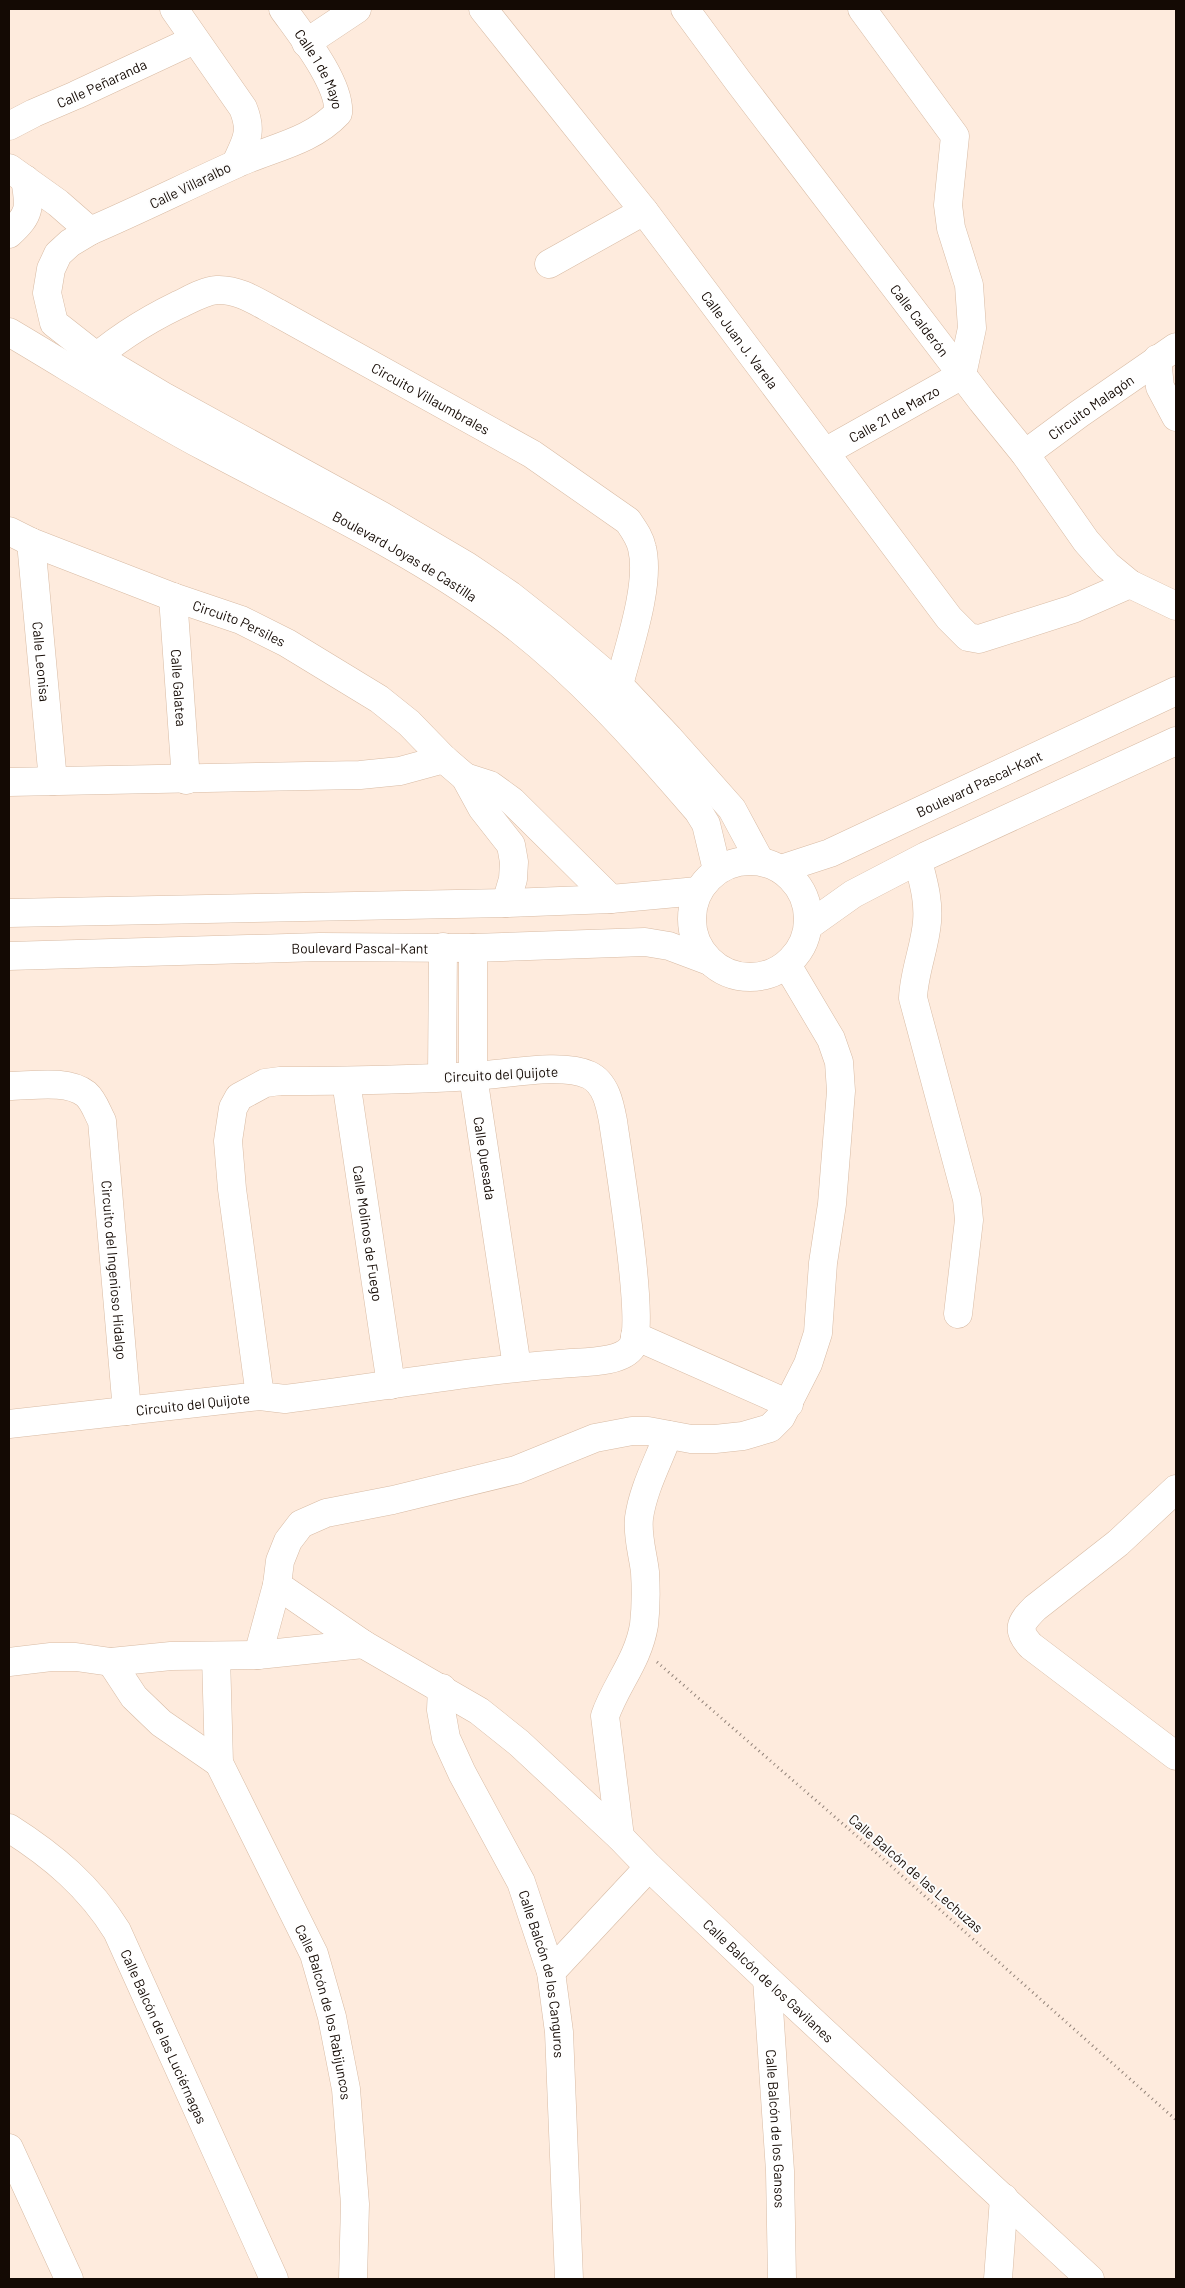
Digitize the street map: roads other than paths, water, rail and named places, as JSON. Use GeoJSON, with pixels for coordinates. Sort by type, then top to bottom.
{"type":"FeatureCollection","features":[{"type":"Feature","properties":{"kind":"street","name":"Calle Villaralbo"},"geometry":{"type":"LineString","coordinates":[[54,323],[47,293],[51,269],[58,254],[70,243],[90,231],[236,163],[249,134],[248,120],[243,108],[174,9]]}},
{"type":"Feature","properties":{"kind":"street","name":"Calle 1 de Mayo"},"geometry":{"type":"LineString","coordinates":[[236,163],[295,141],[322,127],[338,113],[339,103],[333,86],[283,9]]}},
{"type":"Feature","properties":{"kind":"street"},"geometry":{"type":"LineString","coordinates":[[306,43],[357,9]]}},
{"type":"Feature","properties":{"kind":"street","name":"Calle Juan J. Varela"},"geometry":{"type":"LineString","coordinates":[[483,9],[644,210],[961,632],[968,637],[979,639],[1073,609],[1130,584]]}},
{"type":"Feature","properties":{"kind":"street","name":"Calle Calderón"},"geometry":{"type":"LineString","coordinates":[[685,9],[962,375],[1025,454],[1086,541],[1108,565],[1130,584],[1176,606]]}},
{"type":"Feature","properties":{"kind":"street"},"geometry":{"type":"LineString","coordinates":[[862,9],[955,136],[948,205],[951,228],[969,285],[972,328],[962,375]]}},
{"type":"Feature","properties":{"kind":"street","name":"Calle Peñaranda"},"geometry":{"type":"LineString","coordinates":[[9,126],[194,40]]}},
{"type":"Feature","properties":{"kind":"street"},"geometry":{"type":"LineString","coordinates":[[17,174],[58,203],[90,231]]}},
{"type":"Feature","properties":{"kind":"street"},"geometry":{"type":"LineString","coordinates":[[9,234],[22,222],[28,212],[17,174]]}},
{"type":"Feature","properties":{"kind":"street"},"geometry":{"type":"LineString","coordinates":[[548,264],[644,210]]}},
{"type":"Feature","properties":{"kind":"street","name":"Circuito Villaumbrales"},"geometry":{"type":"LineString","coordinates":[[88,365],[121,337],[148,320],[194,298],[216,290],[233,292],[248,297],[278,313],[532,454],[614,509],[628,521],[640,542],[644,564],[642,595],[619,686]]}},
{"type":"Feature","properties":{"kind":"street","name":"Boulevard Joyas de Castilla"},"geometry":{"type":"LineString","coordinates":[[54,323],[88,365],[147,416],[407,554],[500,614],[537,644],[602,703],[698,811],[706,824],[717,870]]}},
{"type":"Feature","properties":{"kind":"street","name":"Boulevard Joyas de Castilla"},"geometry":{"type":"LineString","coordinates":[[9,332],[163,396],[382,516],[467,566],[510,595],[553,628],[619,686],[732,809],[771,865]]}},
{"type":"Feature","properties":{"kind":"street","name":"Circuito Malagón"},"geometry":{"type":"LineString","coordinates":[[1167,353],[1160,387],[1176,417]]}},
{"type":"Feature","properties":{"kind":"street","name":"Circuito Malagón"},"geometry":{"type":"LineString","coordinates":[[1025,454],[1167,353]]}},
{"type":"Feature","properties":{"kind":"street","name":"Calle 21 de Marzo"},"geometry":{"type":"LineString","coordinates":[[825,452],[962,375]]}},
{"type":"Feature","properties":{"kind":"street","name":"Circuito Persiles"},"geometry":{"type":"LineString","coordinates":[[20,536],[173,597],[241,620],[287,643],[379,699],[409,723],[444,759],[465,777],[482,808],[511,845],[514,862],[513,879],[506,903]]}},
{"type":"Feature","properties":{"kind":"street","name":"Calle Leonisa"},"geometry":{"type":"LineString","coordinates":[[20,536],[52,781]]}},
{"type":"Feature","properties":{"kind":"street","name":"Calle Galatea"},"geometry":{"type":"LineString","coordinates":[[173,597],[186,780]]}},
{"type":"Feature","properties":{"kind":"street","name":"Boulevard Pascal-Kant"},"geometry":{"type":"LineString","coordinates":[[771,865],[830,853],[1176,692]]}},
{"type":"Feature","properties":{"kind":"street"},"geometry":{"type":"LineString","coordinates":[[808,926],[853,894],[918,861],[1176,742]]}},
{"type":"Feature","properties":{"kind":"street"},"geometry":{"type":"LineString","coordinates":[[9,782],[186,780],[360,775],[400,772],[444,759]]}},
{"type":"Feature","properties":{"kind":"street","name":"Circuito Persiles"},"geometry":{"type":"LineString","coordinates":[[465,777],[490,785],[512,801],[610,899]]}},
{"type":"Feature","properties":{"kind":"street"},"geometry":{"type":"LineString","coordinates":[[738,861],[771,865],[797,885],[806,905],[808,926],[801,948],[787,964],[768,974],[747,978],[727,973],[709,961],[695,940],[691,916],[698,891],[717,870],[738,861]]}},
{"type":"Feature","properties":{"kind":"street"},"geometry":{"type":"LineString","coordinates":[[918,861],[928,901],[927,923],[914,982],[913,998],[967,1199],[969,1220],[958,1314]]}},
{"type":"Feature","properties":{"kind":"street"},"geometry":{"type":"LineString","coordinates":[[9,913],[506,903],[610,899],[698,891]]}},
{"type":"Feature","properties":{"kind":"street"},"geometry":{"type":"LineString","coordinates":[[320,906],[320,947]]}},
{"type":"Feature","properties":{"kind":"street","name":"Boulevard Pascal-Kant"},"geometry":{"type":"LineString","coordinates":[[9,956],[320,947],[473,948],[645,942],[669,946],[709,961]]}},
{"type":"Feature","properties":{"kind":"street"},"geometry":{"type":"LineString","coordinates":[[442,1077],[443,947]]}},
{"type":"Feature","properties":{"kind":"street","name":"Calle Quesada"},"geometry":{"type":"LineString","coordinates":[[473,948],[473,1076],[517,1367]]}},
{"type":"Feature","properties":{"kind":"street"},"geometry":{"type":"LineString","coordinates":[[258,1655],[277,1585],[280,1561],[288,1541],[301,1524],[326,1513],[393,1500],[516,1470],[595,1438],[632,1430],[715,1439],[743,1436],[770,1428],[781,1417],[808,1364],[818,1333],[823,1263],[832,1204],[841,1091],[839,1062],[831,1040],[787,964]]}},
{"type":"Feature","properties":{"kind":"street","name":"Circuito del Quijote"},"geometry":{"type":"LineString","coordinates":[[127,1411],[260,1396],[285,1399],[517,1367],[605,1360],[626,1352],[632,1346],[635,1336],[637,1315],[613,1121],[610,1104],[601,1085],[590,1076],[568,1070],[346,1081],[280,1081],[266,1083],[239,1097],[233,1108],[228,1141],[232,1189],[260,1396]]}},
{"type":"Feature","properties":{"kind":"street","name":"Calle Molinos de Fuego"},"geometry":{"type":"LineString","coordinates":[[346,1081],[391,1385]]}},
{"type":"Feature","properties":{"kind":"street","name":"Circuito del Ingenioso Hidalgo"},"geometry":{"type":"LineString","coordinates":[[9,1086],[63,1086],[75,1088],[85,1094],[93,1103],[102,1121],[127,1411]]}},
{"type":"Feature","properties":{"kind":"street"},"geometry":{"type":"LineString","coordinates":[[635,1336],[788,1404]]}},
{"type":"Feature","properties":{"kind":"street"},"geometry":{"type":"LineString","coordinates":[[9,1424],[127,1411]]}},
{"type":"Feature","properties":{"kind":"street"},"geometry":{"type":"LineString","coordinates":[[620,1837],[605,1716],[610,1701],[634,1661],[638,1646],[646,1607],[645,1571],[639,1538],[639,1519],[645,1492],[668,1435]]}},
{"type":"Feature","properties":{"kind":"street"},"geometry":{"type":"LineString","coordinates":[[1176,1489],[1118,1543],[1035,1608],[1026,1617],[1021,1627],[1022,1637],[1031,1646],[1176,1756]]}},
{"type":"Feature","properties":{"kind":"street","name":"Calle Balcón de los Gavilanes"},"geometry":{"type":"LineString","coordinates":[[277,1585],[363,1644],[479,1711],[519,1743],[767,1978],[1090,2279]]}},
{"type":"Feature","properties":{"kind":"street"},"geometry":{"type":"LineString","coordinates":[[9,1662],[51,1657],[76,1657],[111,1662],[163,1656],[258,1655],[363,1644]]}},
{"type":"Feature","properties":{"kind":"street","name":"Calle Balcón de los Rabijuncos"},"geometry":{"type":"LineString","coordinates":[[216,1656],[219,1763],[314,1954],[332,2017],[346,2089],[355,2204],[353,2279]]}},
{"type":"Feature","properties":{"kind":"street","name":"Calle Balcón de los Rabijuncos"},"geometry":{"type":"LineString","coordinates":[[111,1662],[134,1697],[161,1723],[219,1763]]}},
{"type":"Feature","properties":{"kind":"street","name":"Calle Balcón de los Canguros"},"geometry":{"type":"LineString","coordinates":[[442,1688],[441,1710],[446,1738],[462,1773],[521,1882],[551,1972],[559,2032],[569,2279]]}},
{"type":"Feature","properties":{"kind":"street","name":"Calle Balcón de las Luciérnagas"},"geometry":{"type":"LineString","coordinates":[[9,1828],[38,1846],[74,1877],[101,1906],[117,1931],[274,2279]]}},
{"type":"Feature","properties":{"kind":"street"},"geometry":{"type":"LineString","coordinates":[[551,1972],[649,1867]]}},
{"type":"Feature","properties":{"kind":"street","name":"Calle Balcón de los Gansos"},"geometry":{"type":"LineString","coordinates":[[767,1978],[780,2171],[782,2279]]}},
{"type":"Feature","properties":{"kind":"street"},"geometry":{"type":"LineString","coordinates":[[9,2148],[69,2279]]}},
{"type":"Feature","properties":{"kind":"street"},"geometry":{"type":"LineString","coordinates":[[998,2279],[1004,2198]]}}]}
